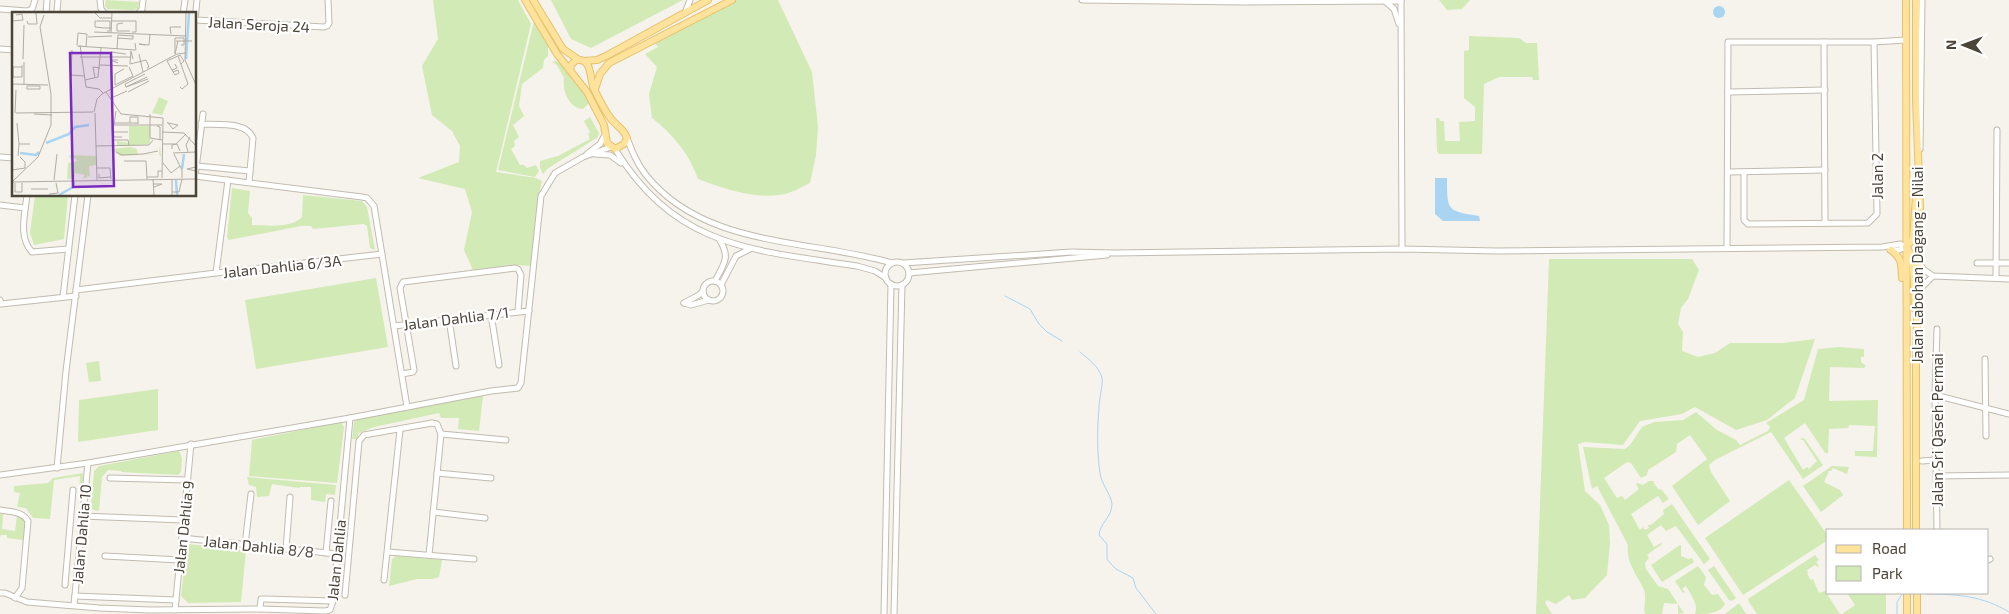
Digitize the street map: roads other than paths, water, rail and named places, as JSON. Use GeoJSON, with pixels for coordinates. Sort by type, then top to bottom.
{"type":"FeatureCollection","features":[{"type":"Feature","properties":{"kind":"main road"},"geometry":{"type":"LineString","coordinates":[[526,0],[557,54],[587,92],[604,124],[607,143],[613,148],[624,144],[627,138],[623,129],[611,119],[595,90],[590,68],[582,60],[563,49],[533,0]]}},
{"type":"Feature","properties":{"kind":"main road"},"geometry":{"type":"LineString","coordinates":[[570,71],[571,65],[582,60],[597,60],[606,56],[708,0]]}},
{"type":"Feature","properties":{"kind":"main road"},"geometry":{"type":"LineString","coordinates":[[595,90],[600,74],[609,63],[732,0]]}},
{"type":"Feature","properties":{"kind":"main road","name":"Jalan Labohan Dagang ‒ Nilai"},"geometry":{"type":"LineString","coordinates":[[1906,0],[1908,529]]}},
{"type":"Feature","properties":{"kind":"main road","name":"Jalan Labohan Dagang ‒ Nilai"},"geometry":{"type":"LineString","coordinates":[[1916,0],[1920,263],[1917,338],[1916,529]]}},
{"type":"Feature","properties":{"kind":"main road"},"geometry":{"type":"LineString","coordinates":[[1917,338],[1912,259],[1910,250],[1906,247],[1913,239],[1919,180]]}},
{"type":"Feature","properties":{"kind":"main road"},"geometry":{"type":"LineString","coordinates":[[1891,250],[1899,256],[1901,262],[1906,339]]}},
{"type":"Feature","properties":{"kind":"main road"},"geometry":{"type":"LineString","coordinates":[[1916,449],[1922,461],[1916,475]]}},
{"type":"Feature","properties":{"kind":"main road"},"geometry":{"type":"LineString","coordinates":[[1907,594],[1907,614]]}},
{"type":"Feature","properties":{"kind":"main road"},"geometry":{"type":"LineString","coordinates":[[1916,594],[1917,614]]}},
{"type":"Feature","properties":{"kind":"street"},"geometry":{"type":"LineString","coordinates":[[0,9],[27,11],[32,9],[35,0]]}},
{"type":"Feature","properties":{"kind":"street"},"geometry":{"type":"LineString","coordinates":[[57,11],[58,0]]}},
{"type":"Feature","properties":{"kind":"street"},"geometry":{"type":"LineString","coordinates":[[100,0],[101,9],[104,12]]}},
{"type":"Feature","properties":{"kind":"street"},"geometry":{"type":"LineString","coordinates":[[140,12],[143,0]]}},
{"type":"Feature","properties":{"kind":"street","name":"Jalan Seroja 24"},"geometry":{"type":"LineString","coordinates":[[196,20],[324,27],[329,23],[328,0]]}},
{"type":"Feature","properties":{"kind":"street"},"geometry":{"type":"LineString","coordinates":[[685,13],[690,0]]}},
{"type":"Feature","properties":{"kind":"street"},"geometry":{"type":"LineString","coordinates":[[1082,0],[1401,0],[1402,249]]}},
{"type":"Feature","properties":{"kind":"street"},"geometry":{"type":"LineString","coordinates":[[1919,180],[1922,125],[1922,0]]}},
{"type":"Feature","properties":{"kind":"street"},"geometry":{"type":"LineString","coordinates":[[1384,1],[1394,8],[1400,30]]}},
{"type":"Feature","properties":{"kind":"street"},"geometry":{"type":"LineString","coordinates":[[1727,248],[1728,42],[1874,42],[1906,40]]}},
{"type":"Feature","properties":{"kind":"street"},"geometry":{"type":"LineString","coordinates":[[1824,42],[1825,223]]}},
{"type":"Feature","properties":{"kind":"street","name":"Jalan 2"},"geometry":{"type":"LineString","coordinates":[[1744,172],[1744,220],[1746,222],[1868,224],[1877,214],[1874,42]]}},
{"type":"Feature","properties":{"kind":"street"},"geometry":{"type":"LineString","coordinates":[[1728,92],[1824,90]]}},
{"type":"Feature","properties":{"kind":"street"},"geometry":{"type":"LineString","coordinates":[[196,171],[202,114]]}},
{"type":"Feature","properties":{"kind":"street"},"geometry":{"type":"LineString","coordinates":[[202,124],[245,127],[251,132],[253,138],[249,182]]}},
{"type":"Feature","properties":{"kind":"street"},"geometry":{"type":"LineString","coordinates":[[1996,278],[1997,130]]}},
{"type":"Feature","properties":{"kind":"street"},"geometry":{"type":"LineString","coordinates":[[0,475],[88,463],[350,418],[491,391],[518,388],[521,383],[541,196],[555,173],[583,157],[600,144],[605,135]]}},
{"type":"Feature","properties":{"kind":"street"},"geometry":{"type":"LineString","coordinates":[[627,138],[637,161],[654,185],[697,216],[756,236],[892,263],[1072,252],[1115,254],[1402,249],[1497,251],[1882,247],[1900,244],[1906,247]]}},
{"type":"Feature","properties":{"kind":"street"},"geometry":{"type":"LineString","coordinates":[[583,157],[613,148],[627,169],[654,199],[698,231],[751,249],[857,266],[874,271],[886,278],[891,284],[884,614]]}},
{"type":"Feature","properties":{"kind":"street"},"geometry":{"type":"LineString","coordinates":[[592,154],[610,155],[627,169]]}},
{"type":"Feature","properties":{"kind":"street"},"geometry":{"type":"LineString","coordinates":[[197,166],[250,171]]}},
{"type":"Feature","properties":{"kind":"street"},"geometry":{"type":"LineString","coordinates":[[1728,172],[1825,170]]}},
{"type":"Feature","properties":{"kind":"street"},"geometry":{"type":"LineString","coordinates":[[196,176],[367,198],[374,206],[407,407]]}},
{"type":"Feature","properties":{"kind":"street","name":"Jalan Dahlia 6/3A"},"geometry":{"type":"LineString","coordinates":[[228,180],[216,274],[382,254]]}},
{"type":"Feature","properties":{"kind":"street"},"geometry":{"type":"LineString","coordinates":[[27,196],[23,238],[25,245],[32,252],[68,249]]}},
{"type":"Feature","properties":{"kind":"street"},"geometry":{"type":"LineString","coordinates":[[63,297],[75,196]]}},
{"type":"Feature","properties":{"kind":"street"},"geometry":{"type":"LineString","coordinates":[[57,468],[66,370],[88,196]]}},
{"type":"Feature","properties":{"kind":"street"},"geometry":{"type":"LineString","coordinates":[[0,205],[26,208]]}},
{"type":"Feature","properties":{"kind":"street"},"geometry":{"type":"LineString","coordinates":[[715,281],[726,259],[725,248],[719,239]]}},
{"type":"Feature","properties":{"kind":"street"},"geometry":{"type":"LineString","coordinates":[[1882,247],[1891,250],[1899,250],[1906,247]]}},
{"type":"Feature","properties":{"kind":"street"},"geometry":{"type":"LineString","coordinates":[[721,285],[715,281],[708,282],[699,295],[684,303],[691,304],[716,300],[721,296],[721,285],[736,256],[751,249]]}},
{"type":"Feature","properties":{"kind":"street"},"geometry":{"type":"LineString","coordinates":[[909,272],[1115,254]]}},
{"type":"Feature","properties":{"kind":"street"},"geometry":{"type":"LineString","coordinates":[[886,278],[886,269],[892,263]]}},
{"type":"Feature","properties":{"kind":"street"},"geometry":{"type":"LineString","coordinates":[[891,284],[902,285],[908,280],[909,272],[903,263]]}},
{"type":"Feature","properties":{"kind":"street"},"geometry":{"type":"LineString","coordinates":[[1920,263],[1923,270],[1933,276],[2009,279]]}},
{"type":"Feature","properties":{"kind":"street"},"geometry":{"type":"LineString","coordinates":[[1977,263],[2009,263]]}},
{"type":"Feature","properties":{"kind":"street"},"geometry":{"type":"LineString","coordinates":[[402,374],[413,372],[414,370],[400,288],[403,282],[518,269],[521,275],[518,311]]}},
{"type":"Feature","properties":{"kind":"street"},"geometry":{"type":"LineString","coordinates":[[0,300],[2,304],[63,297],[76,293],[216,274]]}},
{"type":"Feature","properties":{"kind":"street"},"geometry":{"type":"LineString","coordinates":[[1919,295],[1922,287],[1933,276]]}},
{"type":"Feature","properties":{"kind":"street"},"geometry":{"type":"LineString","coordinates":[[894,614],[902,285]]}},
{"type":"Feature","properties":{"kind":"street"},"geometry":{"type":"LineString","coordinates":[[703,290],[705,296],[710,300]]}},
{"type":"Feature","properties":{"kind":"street","name":"Jalan Dahlia 7/1"},"geometry":{"type":"LineString","coordinates":[[394,326],[529,311]]}},
{"type":"Feature","properties":{"kind":"street"},"geometry":{"type":"LineString","coordinates":[[491,314],[499,365]]}},
{"type":"Feature","properties":{"kind":"street"},"geometry":{"type":"LineString","coordinates":[[449,319],[456,366]]}},
{"type":"Feature","properties":{"kind":"street","name":"Jalan Sri Qaseh Permai"},"geometry":{"type":"LineString","coordinates":[[1937,329],[1936,460],[1938,529]]}},
{"type":"Feature","properties":{"kind":"street"},"geometry":{"type":"LineString","coordinates":[[1986,359],[1986,436]]}},
{"type":"Feature","properties":{"kind":"street"},"geometry":{"type":"LineString","coordinates":[[1936,395],[2009,414]]}},
{"type":"Feature","properties":{"kind":"street","name":"Jalan Dahlia"},"geometry":{"type":"LineString","coordinates":[[0,593],[5,593],[27,602],[116,609],[260,609],[325,612],[330,610],[350,418]]}},
{"type":"Feature","properties":{"kind":"street"},"geometry":{"type":"LineString","coordinates":[[345,595],[359,441],[364,435],[437,424],[441,434],[429,555]]}},
{"type":"Feature","properties":{"kind":"street"},"geometry":{"type":"LineString","coordinates":[[384,580],[400,430]]}},
{"type":"Feature","properties":{"kind":"street"},"geometry":{"type":"LineString","coordinates":[[441,434],[506,440]]}},
{"type":"Feature","properties":{"kind":"street","name":"Jalan Dahlia 9"},"geometry":{"type":"LineString","coordinates":[[175,610],[191,444]]}},
{"type":"Feature","properties":{"kind":"street"},"geometry":{"type":"LineString","coordinates":[[1922,461],[1936,460]]}},
{"type":"Feature","properties":{"kind":"street","name":"Jalan Dahlia 10"},"geometry":{"type":"LineString","coordinates":[[74,605],[88,463]]}},
{"type":"Feature","properties":{"kind":"street"},"geometry":{"type":"LineString","coordinates":[[345,469],[357,467]]}},
{"type":"Feature","properties":{"kind":"street"},"geometry":{"type":"LineString","coordinates":[[437,473],[491,478]]}},
{"type":"Feature","properties":{"kind":"street"},"geometry":{"type":"LineString","coordinates":[[1937,476],[2009,475]]}},
{"type":"Feature","properties":{"kind":"street"},"geometry":{"type":"LineString","coordinates":[[110,478],[187,480]]}},
{"type":"Feature","properties":{"kind":"street"},"geometry":{"type":"LineString","coordinates":[[64,585],[73,492],[84,494]]}},
{"type":"Feature","properties":{"kind":"street"},"geometry":{"type":"LineString","coordinates":[[245,545],[251,494]]}},
{"type":"Feature","properties":{"kind":"street"},"geometry":{"type":"LineString","coordinates":[[286,549],[290,498]]}},
{"type":"Feature","properties":{"kind":"street"},"geometry":{"type":"LineString","coordinates":[[326,553],[331,503],[342,505]]}},
{"type":"Feature","properties":{"kind":"street"},"geometry":{"type":"LineString","coordinates":[[0,510],[20,513],[28,520],[22,588],[15,598]]}},
{"type":"Feature","properties":{"kind":"street"},"geometry":{"type":"LineString","coordinates":[[433,512],[485,518]]}},
{"type":"Feature","properties":{"kind":"street"},"geometry":{"type":"LineString","coordinates":[[82,516],[183,520]]}},
{"type":"Feature","properties":{"kind":"street","name":"Jalan Dahlia 8/8"},"geometry":{"type":"LineString","coordinates":[[182,538],[337,554]]}},
{"type":"Feature","properties":{"kind":"street"},"geometry":{"type":"LineString","coordinates":[[388,552],[474,559]]}},
{"type":"Feature","properties":{"kind":"street"},"geometry":{"type":"LineString","coordinates":[[105,556],[180,560]]}},
{"type":"Feature","properties":{"kind":"street"},"geometry":{"type":"LineString","coordinates":[[66,565],[78,566]]}},
{"type":"Feature","properties":{"kind":"street"},"geometry":{"type":"LineString","coordinates":[[75,596],[176,600]]}},
{"type":"Feature","properties":{"kind":"street"},"geometry":{"type":"LineString","coordinates":[[260,609],[261,599],[332,601]]}},
{"type":"Feature","properties":{"kind":"water"},"geometry":{"type":"Polygon","coordinates":[[[1717,6],[1721,6],[1725,12],[1721,18],[1717,18],[1713,14],[1713,10],[1717,6]]]}},
{"type":"Feature","properties":{"kind":"water"},"geometry":{"type":"Polygon","coordinates":[[[1435,178],[1447,178],[1447,197],[1451,208],[1460,213],[1479,216],[1480,221],[1443,221],[1435,214],[1435,178]]]}},
{"type":"Feature","properties":{"kind":"waterway"},"geometry":{"type":"LineString","coordinates":[[1005,296],[1030,309],[1039,324],[1047,332],[1062,341]]}},
{"type":"Feature","properties":{"kind":"waterway"},"geometry":{"type":"LineString","coordinates":[[1080,352],[1096,366],[1102,378],[1099,404],[1098,457],[1101,477],[1112,504],[1110,513],[1101,527],[1099,535],[1107,544],[1107,559],[1116,569],[1133,578],[1136,588],[1156,614]]}},
{"type":"Feature","properties":{"kind":"waterway"},"geometry":{"type":"LineString","coordinates":[[1897,614],[1897,602],[1902,594]]}},
{"type":"Feature","properties":{"kind":"waterway"},"geometry":{"type":"LineString","coordinates":[[1927,594],[1980,599],[2009,612]]}}]}
